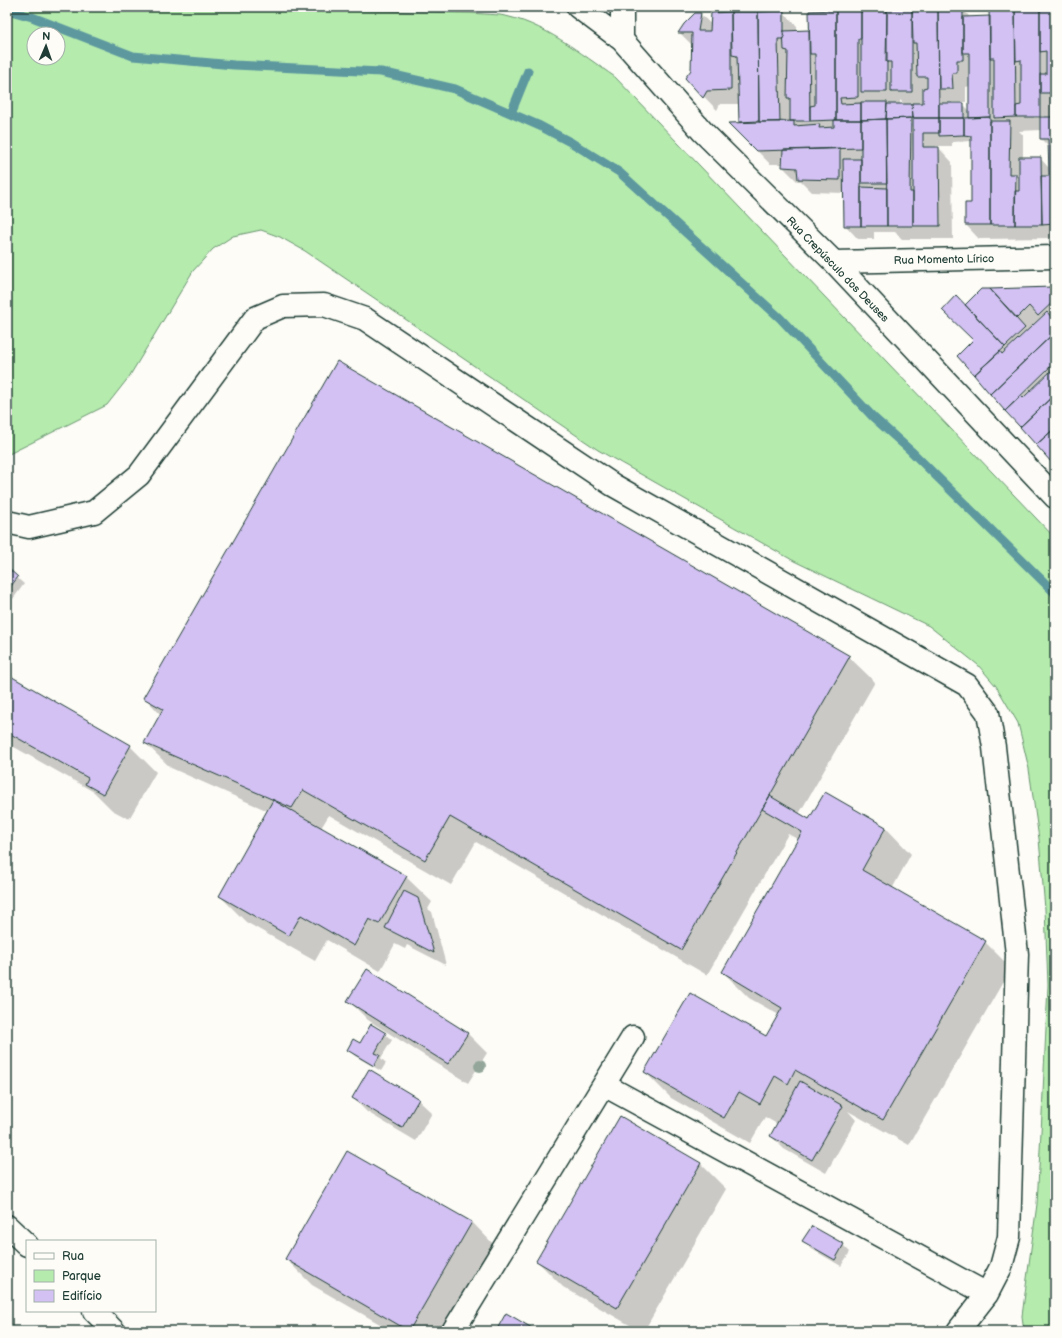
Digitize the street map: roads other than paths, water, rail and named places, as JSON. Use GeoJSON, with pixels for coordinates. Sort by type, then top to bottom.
{"type":"FeatureCollection","features":[{"type":"Feature","properties":{"kind":"street","name":"Rua Crepúsculo dos Deuses"},"geometry":{"type":"LineString","coordinates":[[578,7],[622,40],[702,132],[834,262],[1055,497]]}},
{"type":"Feature","properties":{"kind":"street"},"geometry":{"type":"LineString","coordinates":[[622,7],[622,40]]}},
{"type":"Feature","properties":{"kind":"street","name":"Rua Momento Lírico"},"geometry":{"type":"LineString","coordinates":[[834,262],[1055,257]]}},
{"type":"Feature","properties":{"kind":"street"},"geometry":{"type":"LineString","coordinates":[[7,522],[29,527],[94,512],[139,475],[255,318],[283,306],[324,305],[364,319],[613,485],[967,685],[988,713],[1017,954],[1009,1237],[1000,1268],[987,1294],[958,1331]]}},
{"type":"Feature","properties":{"kind":"street"},"geometry":{"type":"LineString","coordinates":[[453,1331],[633,1037]]}},
{"type":"Feature","properties":{"kind":"street"},"geometry":{"type":"LineString","coordinates":[[604,1085],[987,1294]]}},
{"type":"Feature","properties":{"kind":"street"},"geometry":{"type":"LineString","coordinates":[[7,1226],[26,1245]]}},
{"type":"Feature","properties":{"kind":"street"},"geometry":{"type":"LineString","coordinates":[[95,1312],[114,1331]]}},
{"type":"Feature","properties":{"kind":"waterway"},"geometry":{"type":"LineString","coordinates":[[7,10],[32,17],[133,56],[234,65],[381,72],[455,89],[540,126],[572,143],[619,172],[780,318],[873,417],[911,451],[1055,593]]}},
{"type":"Feature","properties":{"kind":"waterway"},"geometry":{"type":"LineString","coordinates":[[511,113],[528,71]]}}]}
